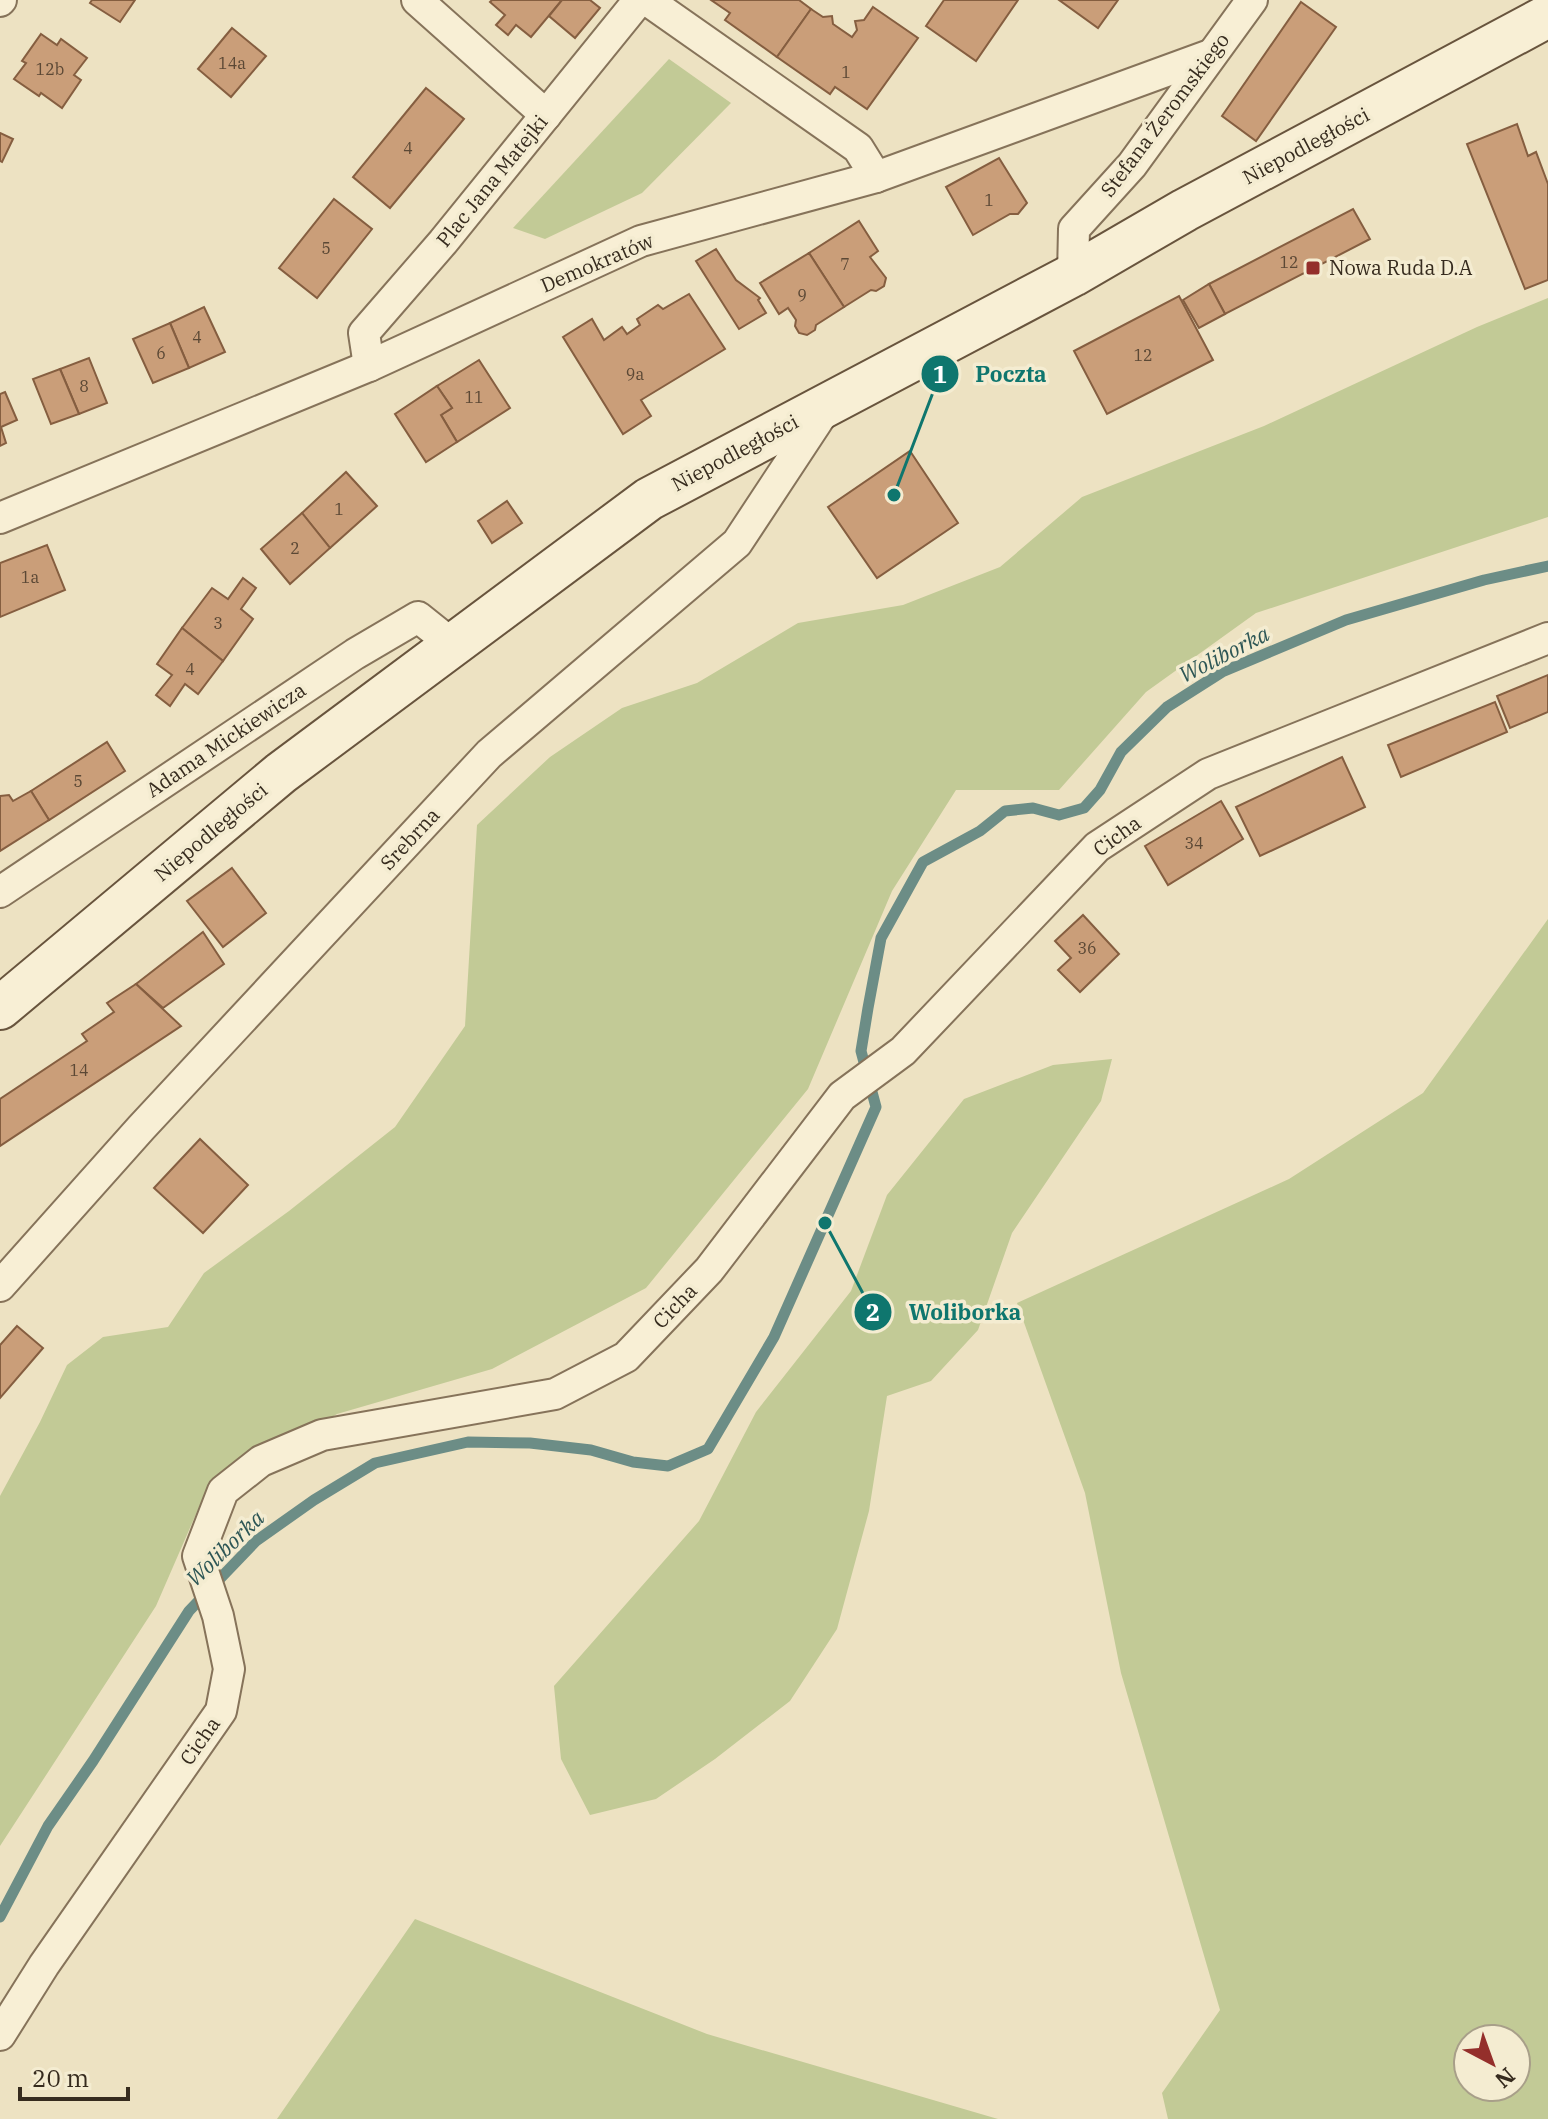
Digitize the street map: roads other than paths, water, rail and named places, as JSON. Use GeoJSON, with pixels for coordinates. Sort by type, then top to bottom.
{"type":"FeatureCollection","features":[{"type":"Feature","properties":{"kind":"street"},"geometry":{"type":"LineString","coordinates":[[417,0],[546,115]]}},
{"type":"Feature","properties":{"kind":"street","name":"Plac Jana Matejki"},"geometry":{"type":"LineString","coordinates":[[369,366],[364,333],[443,242],[639,0]]}},
{"type":"Feature","properties":{"kind":"street"},"geometry":{"type":"LineString","coordinates":[[647,0],[858,148],[876,177]]}},
{"type":"Feature","properties":{"kind":"street","name":"Stefana Żeromskiego"},"geometry":{"type":"LineString","coordinates":[[1073,275],[1074,229],[1132,165],[1252,0]]}},
{"type":"Feature","properties":{"kind":"street","name":"Niepodległości"},"geometry":{"type":"LineString","coordinates":[[0,1008],[281,773],[649,499],[1073,275],[1185,210],[1548,16]]}},
{"type":"Feature","properties":{"kind":"street","name":"Demokratów"},"geometry":{"type":"LineString","coordinates":[[0,518],[369,366],[641,241],[876,177],[1210,55]]}},
{"type":"Feature","properties":{"kind":"street","name":"Srebrna"},"geometry":{"type":"LineString","coordinates":[[0,1286],[141,1128],[489,754],[737,543],[828,404]]}},
{"type":"Feature","properties":{"kind":"street","name":"Adama Mickiewicza"},"geometry":{"type":"LineString","coordinates":[[0,892],[355,654],[418,617],[453,645]]}},
{"type":"Feature","properties":{"kind":"street","name":"Cicha"},"geometry":{"type":"LineString","coordinates":[[0,2035],[44,1965],[221,1711],[229,1669],[218,1616],[198,1556],[223,1491],[261,1461],[322,1435],[555,1394],[626,1357],[709,1270],[842,1096],[903,1051],[1097,847],[1208,774],[1548,638]]}},
{"type":"Feature","properties":{"kind":"waterway","name":"Woliborka"},"geometry":{"type":"LineString","coordinates":[[0,1917],[48,1826],[189,1611],[256,1541],[314,1500],[375,1463],[468,1442],[530,1443],[591,1450],[633,1462],[668,1466],[708,1449],[774,1337],[876,1107],[861,1051],[881,938],[923,862],[980,831],[1005,811],[1033,808],[1059,815],[1084,808],[1100,790],[1121,752],[1167,707],[1222,672],[1346,620],[1484,580],[1548,566]]}},
{"type":"Feature","properties":{"kind":"place","name":"Nowa Ruda D.A"},"geometry":{"type":"Point","coordinates":[1313,268]}},
{"type":"Feature","properties":{"kind":"place","name":"Poczta"},"geometry":{"type":"Point","coordinates":[894,495]}},
{"type":"Feature","properties":{"kind":"place","name":"Woliborka"},"geometry":{"type":"Point","coordinates":[825,1223]}}]}
